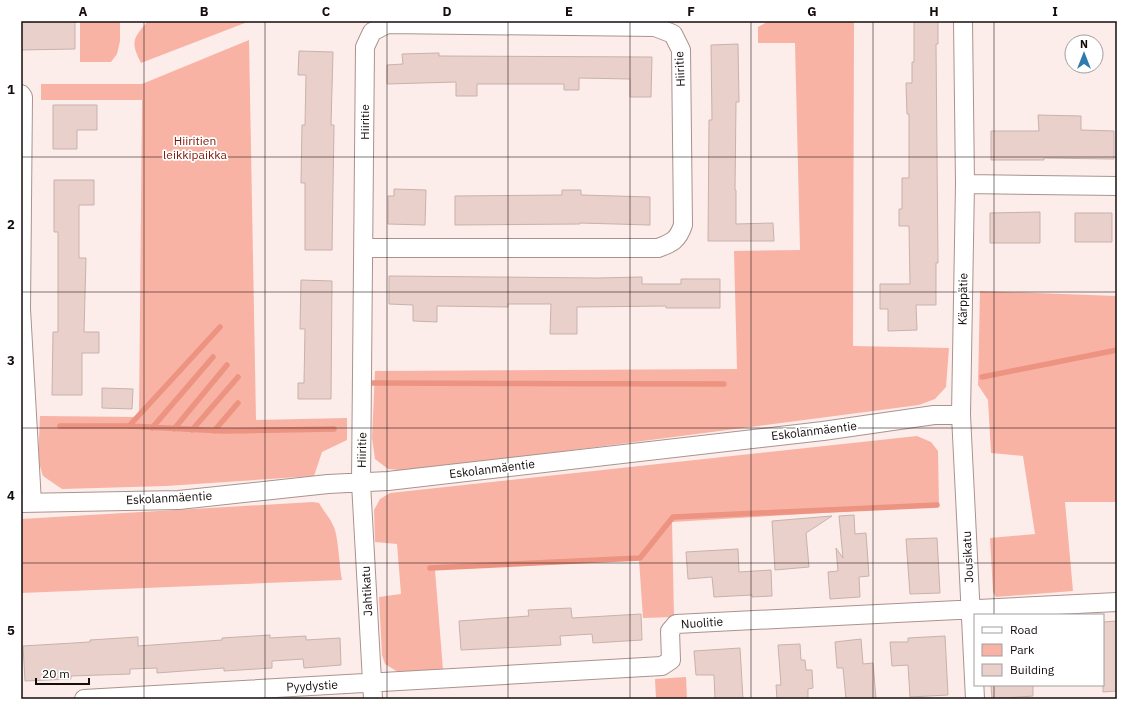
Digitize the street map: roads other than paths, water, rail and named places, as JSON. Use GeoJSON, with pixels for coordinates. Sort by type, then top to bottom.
{"type":"FeatureCollection","features":[{"type":"Feature","properties":{"kind":"street","name":"Kärppätie"},"geometry":{"type":"LineString","coordinates":[[961,415],[965,184],[963,21]]}},
{"type":"Feature","properties":{"kind":"street","name":"Hiiritie"},"geometry":{"type":"LineString","coordinates":[[361,484],[365,47],[372,32],[387,24],[656,27],[673,34],[681,50],[683,225],[680,234],[671,244],[658,248],[364,248]]}},
{"type":"Feature","properties":{"kind":"street"},"geometry":{"type":"LineString","coordinates":[[21,94],[23,97],[21,309],[26,503]]}},
{"type":"Feature","properties":{"kind":"street"},"geometry":{"type":"LineString","coordinates":[[965,184],[1117,186]]}},
{"type":"Feature","properties":{"kind":"street","name":"Eskolanmäentie"},"geometry":{"type":"LineString","coordinates":[[26,503],[179,500],[328,484],[361,484],[823,431],[934,415],[961,415]]}},
{"type":"Feature","properties":{"kind":"street","name":"Jousikatu"},"geometry":{"type":"LineString","coordinates":[[961,415],[974,677]]}},
{"type":"Feature","properties":{"kind":"street","name":"Jahtikatu"},"geometry":{"type":"LineString","coordinates":[[361,484],[372,691]]}},
{"type":"Feature","properties":{"kind":"street"},"geometry":{"type":"LineString","coordinates":[[971,610],[1117,602]]}},
{"type":"Feature","properties":{"kind":"street","name":"Nuolitie"},"geometry":{"type":"LineString","coordinates":[[372,691],[662,666],[671,660],[670,631],[676,624],[971,610]]}},
{"type":"Feature","properties":{"kind":"street","name":"Jousikatu"},"geometry":{"type":"LineString","coordinates":[[974,686],[975,699]]}},
{"type":"Feature","properties":{"kind":"street","name":"Pyydystie"},"geometry":{"type":"LineString","coordinates":[[84,699],[372,691]]}},
{"type":"Feature","properties":{"kind":"waterway"},"geometry":{"type":"LineString","coordinates":[[129,426],[220,327]]}},
{"type":"Feature","properties":{"kind":"waterway"},"geometry":{"type":"LineString","coordinates":[[982,377],[1117,350]]}},
{"type":"Feature","properties":{"kind":"waterway"},"geometry":{"type":"LineString","coordinates":[[152,428],[213,357]]}},
{"type":"Feature","properties":{"kind":"waterway"},"geometry":{"type":"LineString","coordinates":[[174,429],[227,365]]}},
{"type":"Feature","properties":{"kind":"waterway"},"geometry":{"type":"LineString","coordinates":[[192,430],[238,377]]}},
{"type":"Feature","properties":{"kind":"waterway"},"geometry":{"type":"LineString","coordinates":[[373,383],[724,384]]}},
{"type":"Feature","properties":{"kind":"waterway"},"geometry":{"type":"LineString","coordinates":[[214,431],[238,403]]}},
{"type":"Feature","properties":{"kind":"waterway"},"geometry":{"type":"LineString","coordinates":[[60,426],[129,426],[223,431],[334,429]]}},
{"type":"Feature","properties":{"kind":"waterway"},"geometry":{"type":"LineString","coordinates":[[430,568],[640,558],[673,517],[937,505]]}},
{"type":"Feature","properties":{"kind":"park label","name":"Hiiritien leikkipaikka"},"geometry":{"type":"Point","coordinates":[195,148]}}]}
